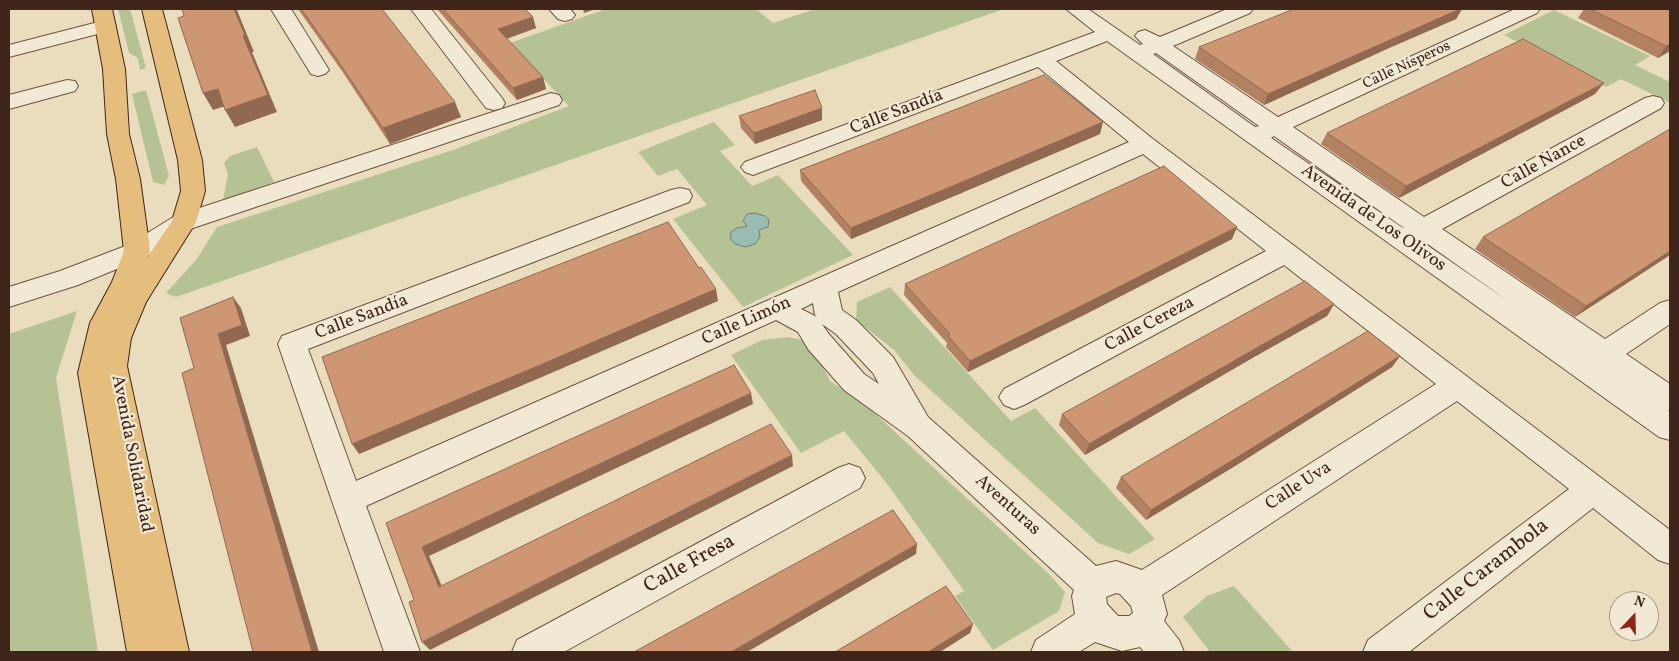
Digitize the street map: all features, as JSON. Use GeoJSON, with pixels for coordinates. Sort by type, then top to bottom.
{"type":"FeatureCollection","features":[{"type":"Feature","properties":{"kind":"main road","name":"Avenida Solidaridad"},"geometry":{"type":"LineString","coordinates":[[152,9],[190,160],[193,191],[184,222],[134,299],[117,338],[113,366],[171,652]]}},
{"type":"Feature","properties":{"kind":"main road","name":"Avenida Solidaridad"},"geometry":{"type":"LineString","coordinates":[[103,16],[114,69],[118,134],[128,180],[137,250],[125,282],[104,324],[92,373],[145,652]]}},
{"type":"Feature","properties":{"kind":"street"},"geometry":{"type":"LineString","coordinates":[[281,9],[318,70]]}},
{"type":"Feature","properties":{"kind":"street"},"geometry":{"type":"LineString","coordinates":[[421,9],[494,103]]}},
{"type":"Feature","properties":{"kind":"street","name":"Avenida de Los Olivos"},"geometry":{"type":"LineString","coordinates":[[1076,9],[1104,35],[1153,47]]}},
{"type":"Feature","properties":{"kind":"street","name":"Avenida de Los Olivos"},"geometry":{"type":"LineString","coordinates":[[1106,9],[1153,47],[1602,356],[1670,399]]}},
{"type":"Feature","properties":{"kind":"street"},"geometry":{"type":"LineString","coordinates":[[1153,47],[1243,9]]}},
{"type":"Feature","properties":{"kind":"street","name":"Calle Nísperos"},"geometry":{"type":"LineString","coordinates":[[1272,129],[1530,9]]}},
{"type":"Feature","properties":{"kind":"street"},"geometry":{"type":"LineString","coordinates":[[9,35],[103,16]]}},
{"type":"Feature","properties":{"kind":"street"},"geometry":{"type":"LineString","coordinates":[[9,50],[103,16]]}},
{"type":"Feature","properties":{"kind":"street","name":"Calle Sandía"},"geometry":{"type":"LineString","coordinates":[[753,167],[1104,35]]}},
{"type":"Feature","properties":{"kind":"street"},"geometry":{"type":"LineString","coordinates":[[1040,58],[1145,144],[1670,550]]}},
{"type":"Feature","properties":{"kind":"street"},"geometry":{"type":"LineString","coordinates":[[10,109],[67,86]]}},
{"type":"Feature","properties":{"kind":"street"},"geometry":{"type":"LineString","coordinates":[[9,297],[69,278],[137,250],[184,222],[552,100]]}},
{"type":"Feature","properties":{"kind":"street","name":"Calle Nance"},"geometry":{"type":"LineString","coordinates":[[1420,230],[1653,103]]}},
{"type":"Feature","properties":{"kind":"street","name":"Calle Limón"},"geometry":{"type":"LineString","coordinates":[[348,499],[1145,144]]}},
{"type":"Feature","properties":{"kind":"street","name":"Calle Sandía"},"geometry":{"type":"LineString","coordinates":[[402,652],[292,344],[680,196]]}},
{"type":"Feature","properties":{"kind":"street","name":"Calle Cereza"},"geometry":{"type":"LineString","coordinates":[[1014,397],[1286,252]]}},
{"type":"Feature","properties":{"kind":"street","name":"Aventuras"},"geometry":{"type":"LineString","coordinates":[[824,288],[818,320],[818,341],[854,382],[919,426],[1094,586]]}},
{"type":"Feature","properties":{"kind":"street","name":"Aventuras"},"geometry":{"type":"LineString","coordinates":[[777,308],[818,320]]}},
{"type":"Feature","properties":{"kind":"street"},"geometry":{"type":"LineString","coordinates":[[1602,356],[1670,310]]}},
{"type":"Feature","properties":{"kind":"street","name":"Avenida de Los Olivos"},"geometry":{"type":"LineString","coordinates":[[1602,356],[1670,428]]}},
{"type":"Feature","properties":{"kind":"street","name":"Calle Uva"},"geometry":{"type":"LineString","coordinates":[[1141,590],[1458,385]]}},
{"type":"Feature","properties":{"kind":"street","name":"Calle Fresa"},"geometry":{"type":"LineString","coordinates":[[530,652],[849,478]]}},
{"type":"Feature","properties":{"kind":"street","name":"Calle Carambola"},"geometry":{"type":"LineString","coordinates":[[1381,652],[1593,489]]}},
{"type":"Feature","properties":{"kind":"street"},"geometry":{"type":"LineString","coordinates":[[1116,577],[1130,581],[1141,590],[1148,602],[1150,614],[1145,625],[1135,632],[1122,634],[1108,630],[1097,620],[1090,608],[1089,596],[1094,586],[1104,579],[1116,577]]}},
{"type":"Feature","properties":{"kind":"street"},"geometry":{"type":"LineString","coordinates":[[1049,652],[1097,620]]}},
{"type":"Feature","properties":{"kind":"street"},"geometry":{"type":"LineString","coordinates":[[1145,625],[1166,652]]}},
{"type":"Feature","properties":{"kind":"green space"},"geometry":{"type":"Polygon","coordinates":[[[118,9],[130,9],[146,68],[140,70],[138,58],[129,53],[118,9]]]}},
{"type":"Feature","properties":{"kind":"green space"},"geometry":{"type":"Polygon","coordinates":[[[606,9],[756,9],[773,23],[815,9],[1004,9],[176,297],[166,293],[196,260],[217,227],[453,150],[569,106],[510,43],[606,9]]]}},
{"type":"Feature","properties":{"kind":"green space"},"geometry":{"type":"Polygon","coordinates":[[[1554,10],[1650,56],[1635,65],[1670,82],[1670,103],[1621,79],[1606,87],[1504,35],[1554,10]]]}},
{"type":"Feature","properties":{"kind":"green space"},"geometry":{"type":"Polygon","coordinates":[[[146,90],[169,176],[164,185],[153,182],[132,94],[146,90]]]}},
{"type":"Feature","properties":{"kind":"green space"},"geometry":{"type":"Polygon","coordinates":[[[714,122],[735,145],[720,151],[752,186],[778,175],[853,255],[743,307],[673,219],[707,205],[677,169],[658,176],[638,152],[714,122]]]}},
{"type":"Feature","properties":{"kind":"green space"},"geometry":{"type":"Polygon","coordinates":[[[257,147],[274,182],[223,201],[228,174],[224,163],[230,156],[257,147]]]}},
{"type":"Feature","properties":{"kind":"green space"},"geometry":{"type":"Polygon","coordinates":[[[890,287],[1011,421],[1035,408],[1155,539],[1129,554],[1098,543],[914,375],[894,350],[856,320],[857,302],[890,287]]]}},
{"type":"Feature","properties":{"kind":"green space"},"geometry":{"type":"Polygon","coordinates":[[[77,311],[56,378],[98,652],[9,652],[9,334],[77,311]]]}},
{"type":"Feature","properties":{"kind":"green space"},"geometry":{"type":"Polygon","coordinates":[[[788,337],[811,342],[830,381],[870,409],[1049,574],[1065,592],[1059,611],[993,650],[955,596],[964,591],[888,485],[844,431],[801,453],[731,355],[762,340],[788,337]]]}},
{"type":"Feature","properties":{"kind":"green space"},"geometry":{"type":"Polygon","coordinates":[[[1234,586],[1293,652],[1210,652],[1183,617],[1207,596],[1234,586]]]}},
{"type":"Feature","properties":{"kind":"water"},"geometry":{"type":"Polygon","coordinates":[[[755,213],[765,216],[769,220],[768,227],[759,230],[760,237],[755,244],[745,247],[735,244],[730,238],[731,232],[737,228],[747,226],[743,221],[747,214],[755,213]]]}},
{"type":"Feature","properties":{"kind":"building"},"geometry":{"type":"Polygon","coordinates":[[[182,9],[234,9],[245,35],[243,36],[268,95],[225,110],[218,89],[203,93],[178,18],[184,16],[182,9]]]}},
{"type":"Feature","properties":{"kind":"building"},"geometry":{"type":"Polygon","coordinates":[[[301,9],[382,9],[455,102],[383,128],[301,9]]]}},
{"type":"Feature","properties":{"kind":"building"},"geometry":{"type":"Polygon","coordinates":[[[443,9],[525,9],[533,17],[498,29],[543,77],[513,88],[443,9]]]}},
{"type":"Feature","properties":{"kind":"building"},"geometry":{"type":"Polygon","coordinates":[[[1294,9],[1460,9],[1268,94],[1199,47],[1294,9]]]}},
{"type":"Feature","properties":{"kind":"building"},"geometry":{"type":"Polygon","coordinates":[[[1590,9],[1670,9],[1670,44],[1666,46],[1590,9]]]}},
{"type":"Feature","properties":{"kind":"building"},"geometry":{"type":"Polygon","coordinates":[[[1523,39],[1604,83],[1406,186],[1327,133],[1523,39]]]}},
{"type":"Feature","properties":{"kind":"building"},"geometry":{"type":"Polygon","coordinates":[[[1044,75],[1103,122],[851,228],[800,170],[1044,75]]]}},
{"type":"Feature","properties":{"kind":"building"},"geometry":{"type":"Polygon","coordinates":[[[815,90],[822,108],[754,133],[739,116],[815,90]]]}},
{"type":"Feature","properties":{"kind":"building"},"geometry":{"type":"Polygon","coordinates":[[[1670,129],[1670,251],[1586,306],[1483,237],[1670,129]]]}},
{"type":"Feature","properties":{"kind":"building"},"geometry":{"type":"Polygon","coordinates":[[[1164,166],[1237,227],[970,361],[948,336],[950,334],[905,284],[1164,166]]]}},
{"type":"Feature","properties":{"kind":"building"},"geometry":{"type":"Polygon","coordinates":[[[668,222],[699,268],[701,267],[716,289],[352,444],[322,357],[668,222]]]}},
{"type":"Feature","properties":{"kind":"building"},"geometry":{"type":"Polygon","coordinates":[[[1305,281],[1334,304],[1089,444],[1062,414],[1305,281]]]}},
{"type":"Feature","properties":{"kind":"building"},"geometry":{"type":"Polygon","coordinates":[[[233,297],[242,325],[218,334],[312,652],[253,652],[182,373],[194,368],[180,318],[233,297]]]}},
{"type":"Feature","properties":{"kind":"building"},"geometry":{"type":"Polygon","coordinates":[[[1368,331],[1400,356],[1151,510],[1121,477],[1368,331]]]}},
{"type":"Feature","properties":{"kind":"building"},"geometry":{"type":"Polygon","coordinates":[[[734,365],[751,393],[422,547],[439,587],[771,424],[792,455],[422,642],[409,602],[414,600],[386,523],[734,365]]]}},
{"type":"Feature","properties":{"kind":"building"},"geometry":{"type":"Polygon","coordinates":[[[893,510],[917,544],[731,652],[634,652],[893,510]]]}},
{"type":"Feature","properties":{"kind":"building"},"geometry":{"type":"Polygon","coordinates":[[[946,586],[973,624],[928,652],[835,652],[946,586]]]}}]}
